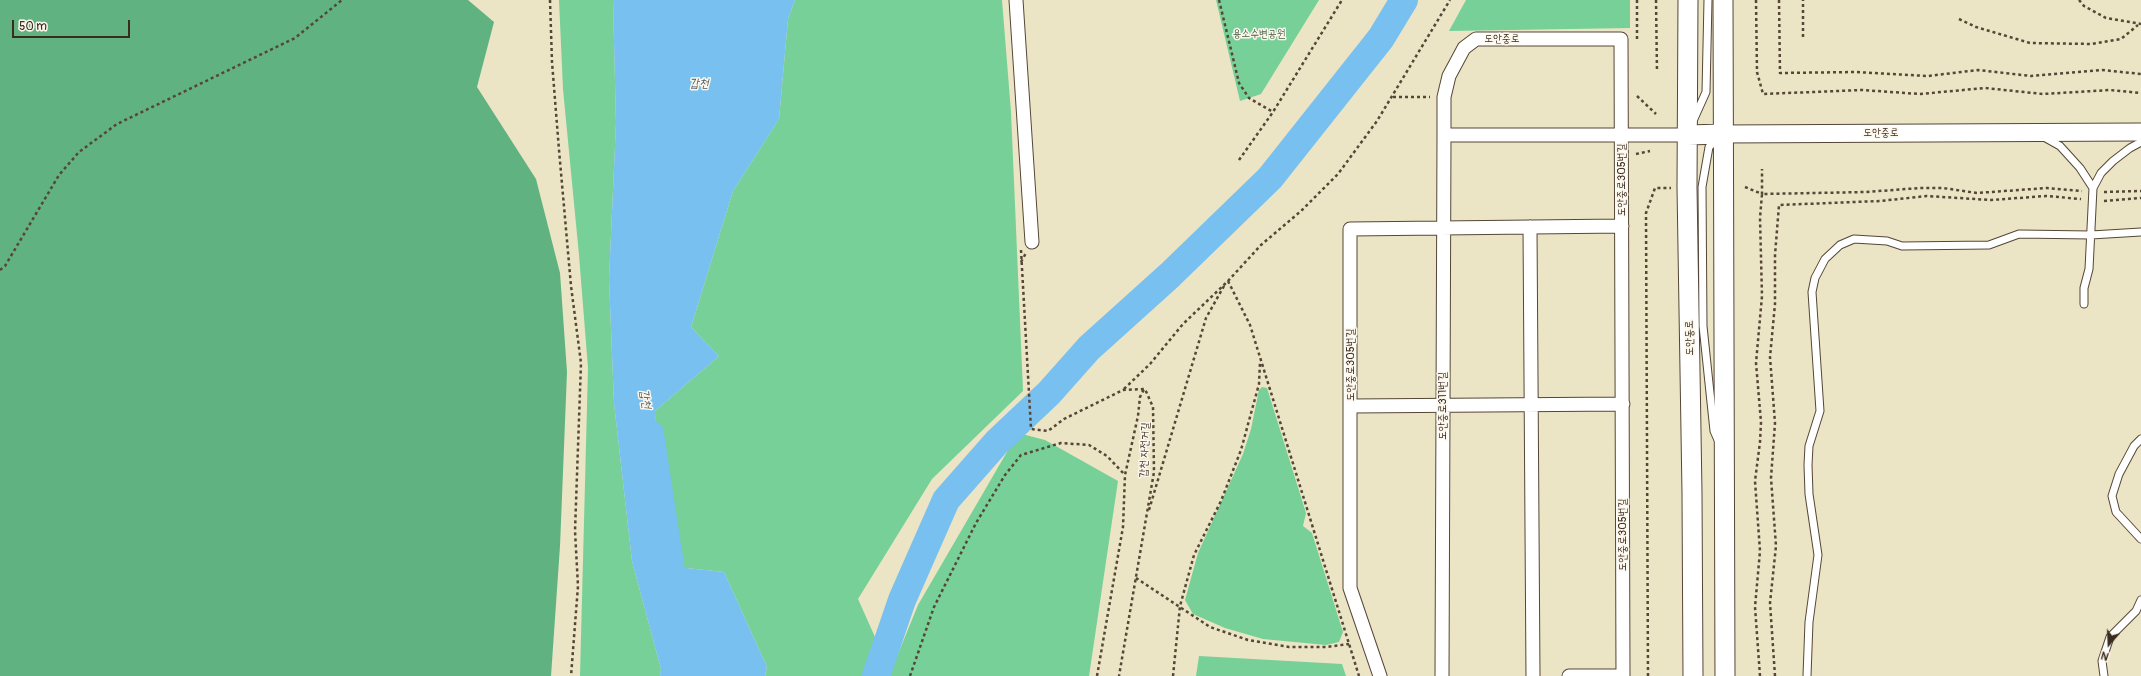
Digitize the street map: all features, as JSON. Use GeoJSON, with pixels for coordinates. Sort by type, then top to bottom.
{"type":"FeatureCollection","features":[{"type":"Feature","properties":{"kind":"main road","name":"도안동로"},"geometry":{"type":"LineString","coordinates":[[1688,0],[1693,676]]}},
{"type":"Feature","properties":{"kind":"main road"},"geometry":{"type":"LineString","coordinates":[[1723,0],[1722,134],[1725,455],[1725,676]]}},
{"type":"Feature","properties":{"kind":"main road","name":"도안중로"},"geometry":{"type":"LineString","coordinates":[[1688,135],[1722,134]]}},
{"type":"Feature","properties":{"kind":"street"},"geometry":{"type":"LineString","coordinates":[[1016,0],[1032,242]]}},
{"type":"Feature","properties":{"kind":"street","name":"도안중로"},"geometry":{"type":"LineString","coordinates":[[1622,134],[1621,38],[1476,39],[1464,48],[1449,76],[1444,97],[1444,135],[1688,135]]}},
{"type":"Feature","properties":{"kind":"street","name":"도안중로"},"geometry":{"type":"LineString","coordinates":[[1722,134],[2141,132]]}},
{"type":"Feature","properties":{"kind":"street","name":"도안중로305번길"},"geometry":{"type":"LineString","coordinates":[[1622,134],[1623,676]]}},
{"type":"Feature","properties":{"kind":"street","name":"도안중로311번길"},"geometry":{"type":"LineString","coordinates":[[1442,676],[1444,135]]}},
{"type":"Feature","properties":{"kind":"street","name":"도안중로305번길"},"geometry":{"type":"LineString","coordinates":[[1380,676],[1350,588],[1350,229],[1622,226]]}},
{"type":"Feature","properties":{"kind":"street"},"geometry":{"type":"LineString","coordinates":[[1530,227],[1533,676]]}},
{"type":"Feature","properties":{"kind":"street"},"geometry":{"type":"LineString","coordinates":[[1351,406],[1623,404]]}},
{"type":"Feature","properties":{"kind":"street"},"geometry":{"type":"LineString","coordinates":[[1569,676],[1623,676]]}},
{"type":"Feature","properties":{"kind":"lane"},"geometry":{"type":"LineString","coordinates":[[1688,135],[1706,92],[1708,0]]}},
{"type":"Feature","properties":{"kind":"lane"},"geometry":{"type":"LineString","coordinates":[[2037,132],[2060,146],[2080,168],[2093,188]]}},
{"type":"Feature","properties":{"kind":"lane"},"geometry":{"type":"LineString","coordinates":[[2084,304],[2084,288],[2089,269],[2093,188],[2101,173],[2130,148],[2141,142]]}},
{"type":"Feature","properties":{"kind":"lane"},"geometry":{"type":"LineString","coordinates":[[1807,676],[1809,622],[1818,555],[1809,494],[1808,465],[1809,446],[1820,411],[1812,292],[1815,278],[1825,259],[1840,245],[1854,239],[1887,241],[1902,246],[1989,245],[2019,234],[2091,235],[2141,232]]}},
{"type":"Feature","properties":{"kind":"lane"},"geometry":{"type":"LineString","coordinates":[[2141,439],[2134,446],[2119,474],[2112,496],[2116,512],[2141,539]]}},
{"type":"Feature","properties":{"kind":"lane"},"geometry":{"type":"LineString","coordinates":[[2104,676],[2102,661],[2110,637],[2136,611],[2141,600]]}},
{"type":"Feature","properties":{"kind":"path"},"geometry":{"type":"LineString","coordinates":[[0,270],[5,266],[59,175],[78,152],[116,124],[295,38],[342,0]]}},
{"type":"Feature","properties":{"kind":"path"},"geometry":{"type":"LineString","coordinates":[[550,0],[552,62],[559,150],[571,286],[581,363],[575,531],[578,586],[571,676]]}},
{"type":"Feature","properties":{"kind":"path"},"geometry":{"type":"LineString","coordinates":[[1219,0],[1239,83],[1249,98],[1273,112]]}},
{"type":"Feature","properties":{"kind":"path"},"geometry":{"type":"LineString","coordinates":[[1239,160],[1273,112],[1342,0]]}},
{"type":"Feature","properties":{"kind":"path"},"geometry":{"type":"LineString","coordinates":[[1028,389],[1031,429],[1048,431],[1064,419],[1123,390],[1150,364],[1183,324],[1228,281],[1260,245],[1301,211],[1338,174],[1378,121],[1450,0]]}},
{"type":"Feature","properties":{"kind":"path"},"geometry":{"type":"LineString","coordinates":[[1637,0],[1637,45]]}},
{"type":"Feature","properties":{"kind":"path"},"geometry":{"type":"LineString","coordinates":[[1656,0],[1657,72]]}},
{"type":"Feature","properties":{"kind":"path"},"geometry":{"type":"LineString","coordinates":[[1756,0],[1757,72],[1763,94],[1862,90],[1920,94],[1985,88],[2042,94],[2110,90],[2141,93]]}},
{"type":"Feature","properties":{"kind":"path"},"geometry":{"type":"LineString","coordinates":[[1779,0],[1780,73],[1856,72],[1928,76],[1978,70],[2031,76],[2102,70],[2141,74]]}},
{"type":"Feature","properties":{"kind":"path"},"geometry":{"type":"LineString","coordinates":[[1803,0],[1803,37]]}},
{"type":"Feature","properties":{"kind":"path"},"geometry":{"type":"LineString","coordinates":[[2079,0],[2084,6],[2106,18],[2140,24]]}},
{"type":"Feature","properties":{"kind":"path"},"geometry":{"type":"LineString","coordinates":[[1959,19],[1976,27],[2030,43],[2092,44],[2121,39],[2140,24]]}},
{"type":"Feature","properties":{"kind":"path"},"geometry":{"type":"LineString","coordinates":[[1637,90],[1637,98],[1656,114]]}},
{"type":"Feature","properties":{"kind":"path"},"geometry":{"type":"LineString","coordinates":[[1392,97],[1444,97]]}},
{"type":"Feature","properties":{"kind":"path"},"geometry":{"type":"LineString","coordinates":[[1745,187],[1762,194],[1762,168]]}},
{"type":"Feature","properties":{"kind":"path"},"geometry":{"type":"LineString","coordinates":[[1648,676],[1646,213],[1655,188],[1673,188]]}},
{"type":"Feature","properties":{"kind":"path"},"geometry":{"type":"LineString","coordinates":[[2103,192],[2141,191]]}},
{"type":"Feature","properties":{"kind":"path"},"geometry":{"type":"LineString","coordinates":[[1775,676],[1770,603],[1776,546],[1771,478],[1775,423],[1770,357],[1775,304],[1775,255],[1779,205],[1880,201],[1926,196],[1991,200],[2046,196],[2082,199]]}},
{"type":"Feature","properties":{"kind":"path"},"geometry":{"type":"LineString","coordinates":[[2103,200],[2141,198]]}},
{"type":"Feature","properties":{"kind":"path"},"geometry":{"type":"LineString","coordinates":[[1228,281],[1250,325],[1359,676]]}},
{"type":"Feature","properties":{"kind":"path"},"geometry":{"type":"LineString","coordinates":[[1146,519],[1206,318],[1215,299],[1228,281]]}},
{"type":"Feature","properties":{"kind":"path"},"geometry":{"type":"LineString","coordinates":[[1174,676],[1180,606],[1194,555],[1221,501],[1241,450],[1258,384],[1260,359]]}},
{"type":"Feature","properties":{"kind":"path"},"geometry":{"type":"LineString","coordinates":[[1123,390],[1145,389]]}},
{"type":"Feature","properties":{"kind":"path"},"geometry":{"type":"LineString","coordinates":[[1098,676],[1123,527],[1125,475],[1138,416],[1140,397],[1145,389]]}},
{"type":"Feature","properties":{"kind":"path","name":"갑천 자전거길"},"geometry":{"type":"LineString","coordinates":[[1119,676],[1154,472],[1155,440],[1153,406],[1145,389]]}},
{"type":"Feature","properties":{"kind":"path"},"geometry":{"type":"LineString","coordinates":[[910,676],[934,607],[973,530],[1005,475],[1021,455],[1061,443],[1089,445],[1107,456],[1125,475]]}},
{"type":"Feature","properties":{"kind":"path"},"geometry":{"type":"LineString","coordinates":[[1136,578],[1210,627],[1248,640],[1289,647],[1326,647],[1349,644]]}},
{"type":"Feature","properties":{"kind":"green space"},"geometry":{"type":"Polygon","coordinates":[[[0,0],[468,0],[494,22],[477,87],[536,179],[560,273],[567,372],[560,546],[551,676],[0,676],[0,0]]]}},
{"type":"Feature","properties":{"kind":"green space"},"geometry":{"type":"Polygon","coordinates":[[[559,0],[613,0],[616,123],[609,279],[614,403],[632,561],[661,669],[660,676],[580,676],[588,368],[563,89],[559,0]]]}},
{"type":"Feature","properties":{"kind":"green space"},"geometry":{"type":"Polygon","coordinates":[[[795,0],[1002,0],[1011,112],[1023,391],[932,479],[858,599],[875,637],[865,676],[765,676],[767,667],[724,572],[658,565],[655,411],[719,356],[691,327],[733,191],[779,119],[788,19],[795,0]]]}},
{"type":"Feature","properties":{"kind":"green space","name":"용소수변공원"},"geometry":{"type":"Polygon","coordinates":[[[1216,0],[1319,0],[1261,94],[1240,101],[1216,0]]]}},
{"type":"Feature","properties":{"kind":"green space"},"geometry":{"type":"Polygon","coordinates":[[[1466,0],[1630,0],[1630,28],[1449,31],[1466,0]]]}},
{"type":"Feature","properties":{"kind":"green space"},"geometry":{"type":"Polygon","coordinates":[[[1262,387],[1267,388],[1306,513],[1303,526],[1312,533],[1343,632],[1339,642],[1326,645],[1263,639],[1225,628],[1193,614],[1185,600],[1198,553],[1243,454],[1251,429],[1259,390],[1262,387]]]}},
{"type":"Feature","properties":{"kind":"green space"},"geometry":{"type":"Polygon","coordinates":[[[1018,433],[1045,440],[1118,481],[1089,676],[889,676],[918,605],[1018,433]]]}},
{"type":"Feature","properties":{"kind":"green space"},"geometry":{"type":"Polygon","coordinates":[[[1199,656],[1342,664],[1346,676],[1196,676],[1199,656]]]}},
{"type":"Feature","properties":{"kind":"water","name":"갑천"},"geometry":{"type":"Polygon","coordinates":[[[613,0],[795,0],[788,19],[779,119],[733,191],[691,327],[719,356],[655,411],[658,565],[724,572],[767,667],[765,676],[660,676],[661,669],[632,561],[614,403],[609,279],[616,123],[613,0]]]}},
{"type":"Feature","properties":{"kind":"waterway"},"geometry":{"type":"LineString","coordinates":[[876,676],[902,600],[946,500],[997,442],[1049,393],[1089,348],[1170,275],[1270,178],[1381,38],[1404,0]]}},
{"type":"Feature","properties":{"kind":"waterway","name":"갑천"},"geometry":{"type":"LineString","coordinates":[[650,434],[687,676]]}}]}
